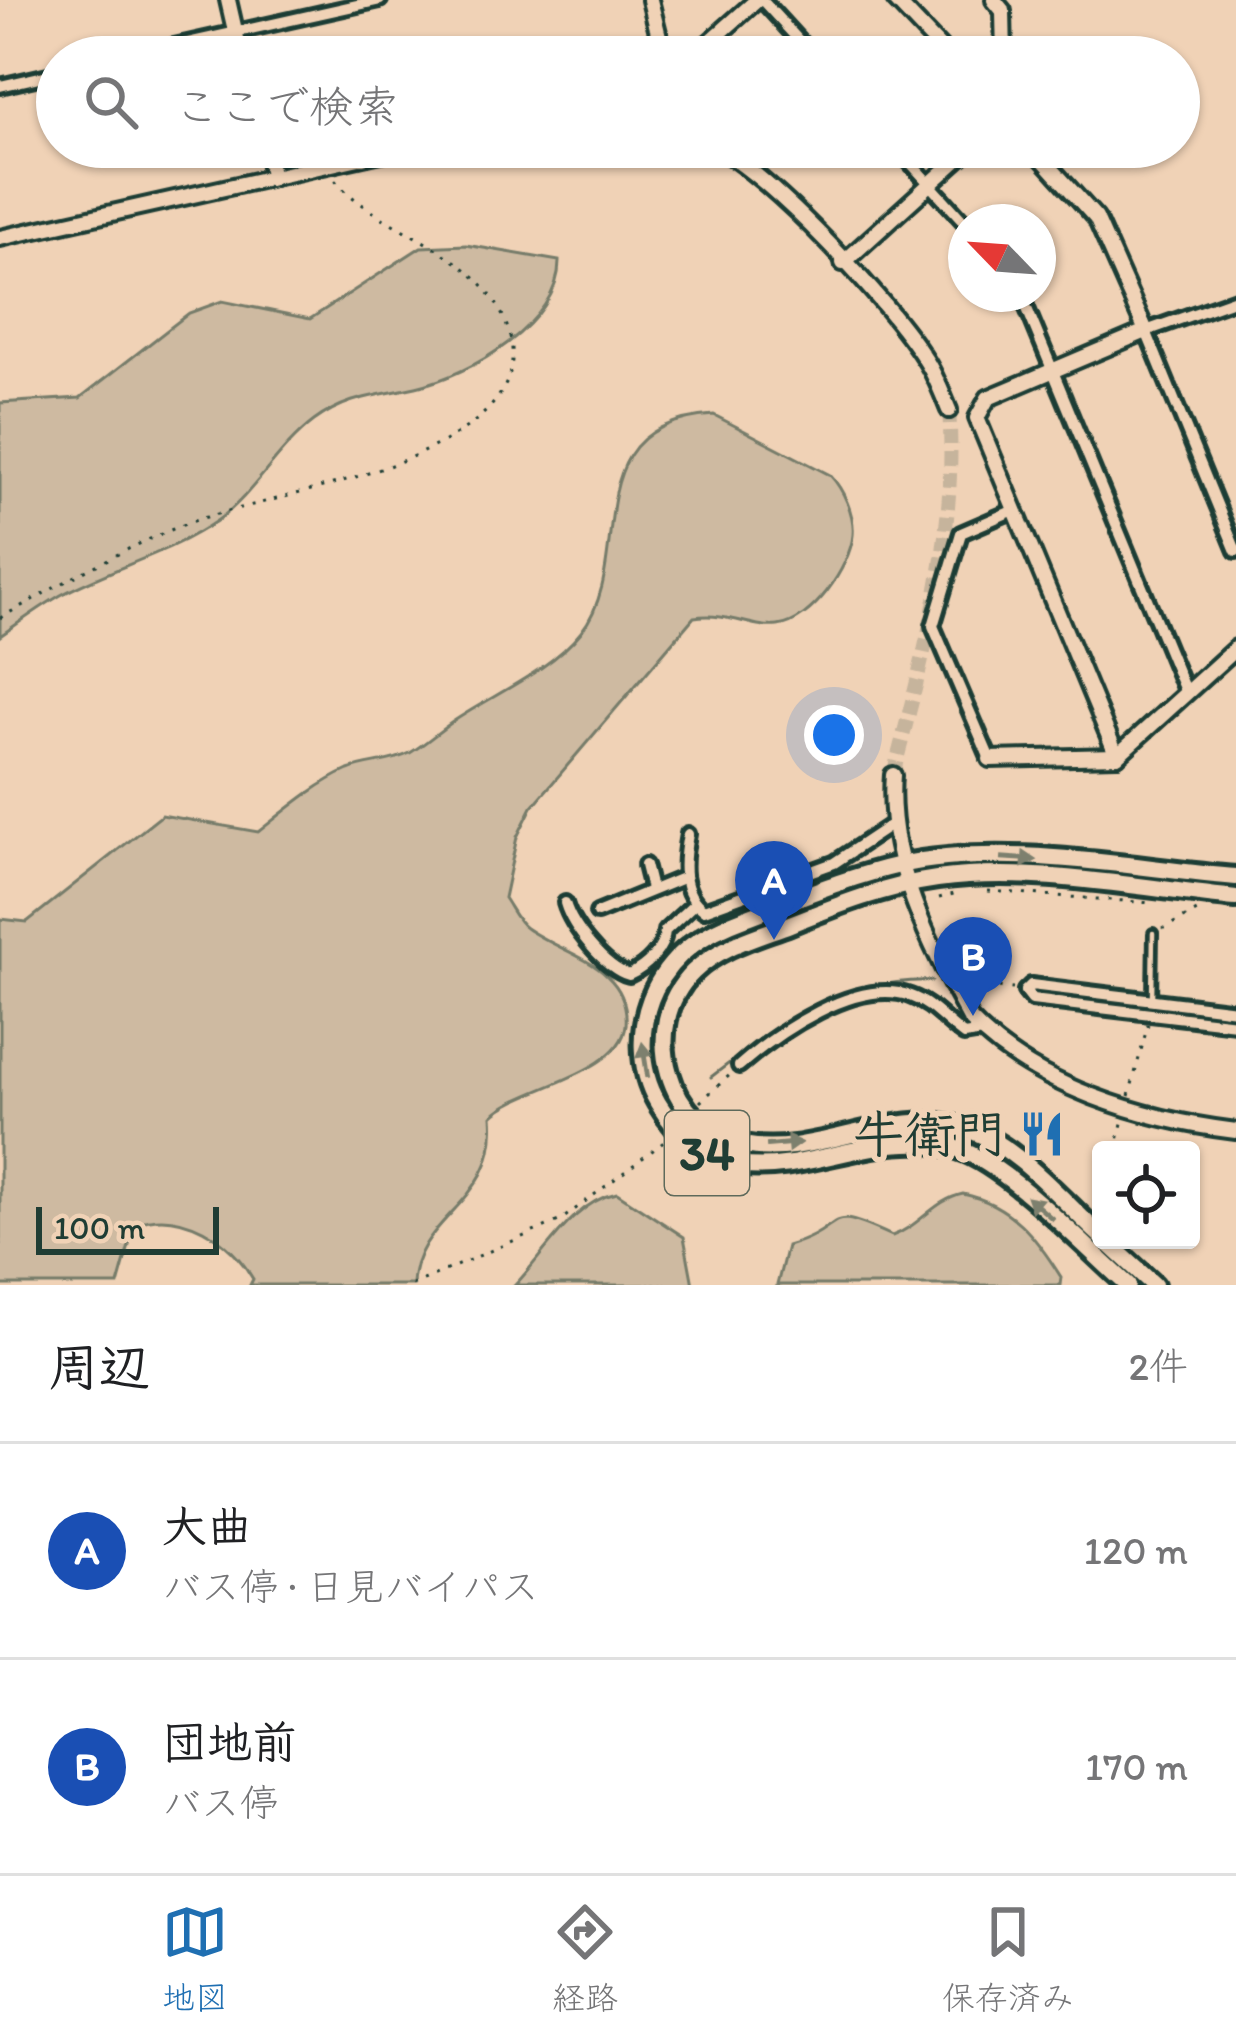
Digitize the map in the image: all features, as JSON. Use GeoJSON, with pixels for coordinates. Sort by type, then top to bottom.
{"type":"FeatureCollection","features":[{"type":"Feature","properties":{"kind":"highway","name":"34"},"geometry":{"type":"LineString","coordinates":[[1128,1285],[989,1164],[960,1150],[898,1145],[782,1168],[744,1166],[707,1153],[678,1131],[654,1096],[642,1042],[653,992],[677,957],[723,926],[903,864],[1005,857],[1236,877]]}},
{"type":"Feature","properties":{"kind":"highway","name":"34"},"geometry":{"type":"LineString","coordinates":[[1092,1228],[1004,1148],[969,1130],[935,1123],[783,1146],[728,1141],[698,1121],[674,1091],[664,1032],[674,998],[694,970],[729,947],[833,907],[910,885],[1003,876],[1236,898]]}},
{"type":"Feature","properties":{"kind":"highway","name":"34"},"geometry":{"type":"LineString","coordinates":[[1115,1249],[1154,1285]]}},
{"type":"Feature","properties":{"kind":"street"},"geometry":{"type":"LineString","coordinates":[[228,0],[236,36]]}},
{"type":"Feature","properties":{"kind":"street"},"geometry":{"type":"LineString","coordinates":[[217,36],[380,0]]}},
{"type":"Feature","properties":{"kind":"street"},"geometry":{"type":"LineString","coordinates":[[650,0],[659,36]]}},
{"type":"Feature","properties":{"kind":"street"},"geometry":{"type":"LineString","coordinates":[[718,36],[760,0],[794,36]]}},
{"type":"Feature","properties":{"kind":"street"},"geometry":{"type":"LineString","coordinates":[[895,0],[929,36]]}},
{"type":"Feature","properties":{"kind":"street"},"geometry":{"type":"LineString","coordinates":[[994,0],[1003,11],[1004,36]]}},
{"type":"Feature","properties":{"kind":"street"},"geometry":{"type":"LineString","coordinates":[[0,86],[36,78]]}},
{"type":"Feature","properties":{"kind":"street"},"geometry":{"type":"LineString","coordinates":[[271,168],[273,177]]}},
{"type":"Feature","properties":{"kind":"street"},"geometry":{"type":"LineString","coordinates":[[0,238],[314,168]]}},
{"type":"Feature","properties":{"kind":"street"},"geometry":{"type":"LineString","coordinates":[[746,168],[770,184],[926,359],[950,410]]}},
{"type":"Feature","properties":{"kind":"street"},"geometry":{"type":"LineString","coordinates":[[915,168],[948,204]]}},
{"type":"Feature","properties":{"kind":"street"},"geometry":{"type":"LineString","coordinates":[[843,263],[948,168]]}},
{"type":"Feature","properties":{"kind":"street"},"geometry":{"type":"LineString","coordinates":[[1051,168],[1096,218],[1236,551]]}},
{"type":"Feature","properties":{"kind":"street"},"geometry":{"type":"LineString","coordinates":[[1117,756],[976,418],[988,398],[1146,331],[1236,299]]}},
{"type":"Feature","properties":{"kind":"street"},"geometry":{"type":"LineString","coordinates":[[1028,312],[1186,693]]}},
{"type":"Feature","properties":{"kind":"street"},"geometry":{"type":"LineString","coordinates":[[1012,511],[962,533],[933,626],[990,759],[1117,756],[1236,648]]}},
{"type":"Feature","properties":{"kind":"street"},"geometry":{"type":"LineString","coordinates":[[893,775],[895,823],[910,885],[949,980],[982,1032],[1037,1070],[1126,1106],[1236,1131]]}},
{"type":"Feature","properties":{"kind":"street"},"geometry":{"type":"LineString","coordinates":[[688,834],[685,877],[695,903],[704,910],[834,863],[895,823]]}},
{"type":"Feature","properties":{"kind":"street"},"geometry":{"type":"LineString","coordinates":[[644,865],[651,889]]}},
{"type":"Feature","properties":{"kind":"street"},"geometry":{"type":"LineString","coordinates":[[597,913],[685,877]]}},
{"type":"Feature","properties":{"kind":"street"},"geometry":{"type":"LineString","coordinates":[[566,903],[570,918],[610,964],[629,975],[641,969],[664,943],[664,931],[695,903]]}},
{"type":"Feature","properties":{"kind":"street"},"geometry":{"type":"LineString","coordinates":[[1025,991],[1031,985],[1236,1024]]}},
{"type":"Feature","properties":{"kind":"street"},"geometry":{"type":"LineString","coordinates":[[739,1066],[789,1026],[867,994],[895,991],[915,998],[964,1035],[982,1032]]}},
{"type":"Feature","properties":{"kind":"street"},"geometry":{"type":"LineString","coordinates":[[1151,1010],[1236,1010]]}},
{"type":"Feature","properties":{"kind":"lane"},"geometry":{"type":"LineString","coordinates":[[1151,1010],[1153,933]]}},
{"type":"Feature","properties":{"kind":"path"},"geometry":{"type":"LineString","coordinates":[[0,618],[190,522],[353,483],[482,419],[509,370],[505,319],[471,274],[445,254],[378,220],[334,179]]}},
{"type":"Feature","properties":{"kind":"path"},"geometry":{"type":"LineString","coordinates":[[940,898],[968,890],[1169,905]]}},
{"type":"Feature","properties":{"kind":"path"},"geometry":{"type":"LineString","coordinates":[[1191,907],[1219,910]]}},
{"type":"Feature","properties":{"kind":"path"},"geometry":{"type":"LineString","coordinates":[[1153,933],[1202,908]]}},
{"type":"Feature","properties":{"kind":"path"},"geometry":{"type":"LineString","coordinates":[[949,980],[1025,991]]}},
{"type":"Feature","properties":{"kind":"path"},"geometry":{"type":"LineString","coordinates":[[1118,1141],[1151,1010]]}},
{"type":"Feature","properties":{"kind":"path"},"geometry":{"type":"LineString","coordinates":[[690,1090],[699,1103],[739,1066]]}},
{"type":"Feature","properties":{"kind":"path"},"geometry":{"type":"LineString","coordinates":[[412,1285],[561,1220],[678,1131]]}},
{"type":"Feature","properties":{"kind":"shaded area"},"geometry":{"type":"Polygon","coordinates":[[[466,245],[559,261],[545,305],[508,343],[438,381],[339,406],[301,432],[218,520],[61,595],[0,636],[0,403],[80,398],[189,313],[222,301],[310,319],[421,247],[466,245]]]}},
{"type":"Feature","properties":{"kind":"shaded area"},"geometry":{"type":"Polygon","coordinates":[[[714,415],[830,475],[847,502],[853,535],[837,577],[816,604],[791,622],[769,626],[694,617],[532,807],[517,837],[504,898],[526,928],[592,964],[618,989],[626,1025],[620,1042],[589,1068],[492,1116],[491,1146],[483,1170],[428,1241],[413,1285],[250,1285],[253,1279],[232,1251],[203,1230],[187,1223],[152,1220],[135,1224],[118,1285],[0,1285],[0,919],[27,922],[162,815],[258,832],[324,783],[348,770],[410,753],[538,670],[581,632],[597,602],[614,500],[623,469],[640,443],[669,424],[714,415]]]}},
{"type":"Feature","properties":{"kind":"shaded area"},"geometry":{"type":"Polygon","coordinates":[[[617,1193],[684,1237],[693,1285],[515,1285],[573,1218],[617,1193]]]}},
{"type":"Feature","properties":{"kind":"shaded area"},"geometry":{"type":"Polygon","coordinates":[[[963,1194],[995,1206],[1021,1224],[1052,1262],[1060,1285],[777,1285],[787,1246],[836,1221],[854,1221],[892,1236],[963,1194]]]}},
{"type":"Feature","properties":{"kind":"waterway"},"geometry":{"type":"LineString","coordinates":[[711,1077],[787,1023],[841,997],[900,982],[932,981]]}},
{"type":"Feature","properties":{"kind":"waterway"},"geometry":{"type":"LineString","coordinates":[[1035,993],[1087,1001]]}},
{"type":"Feature","properties":{"kind":"waterway"},"geometry":{"type":"LineString","coordinates":[[1150,1009],[1236,1017]]}},
{"type":"Feature","properties":{"kind":"tunnel"},"geometry":{"type":"LineString","coordinates":[[893,775],[936,594],[948,502],[949,410]]}},
{"type":"Feature","properties":{"kind":"place","name":"大曲"},"geometry":{"type":"Point","coordinates":[774,940]}},
{"type":"Feature","properties":{"kind":"place","name":"団地前"},"geometry":{"type":"Point","coordinates":[973,1016]}},
{"type":"Feature","properties":{"kind":"place","name":"牛衛門"},"geometry":{"type":"Point","coordinates":[1042,1134]}}]}
